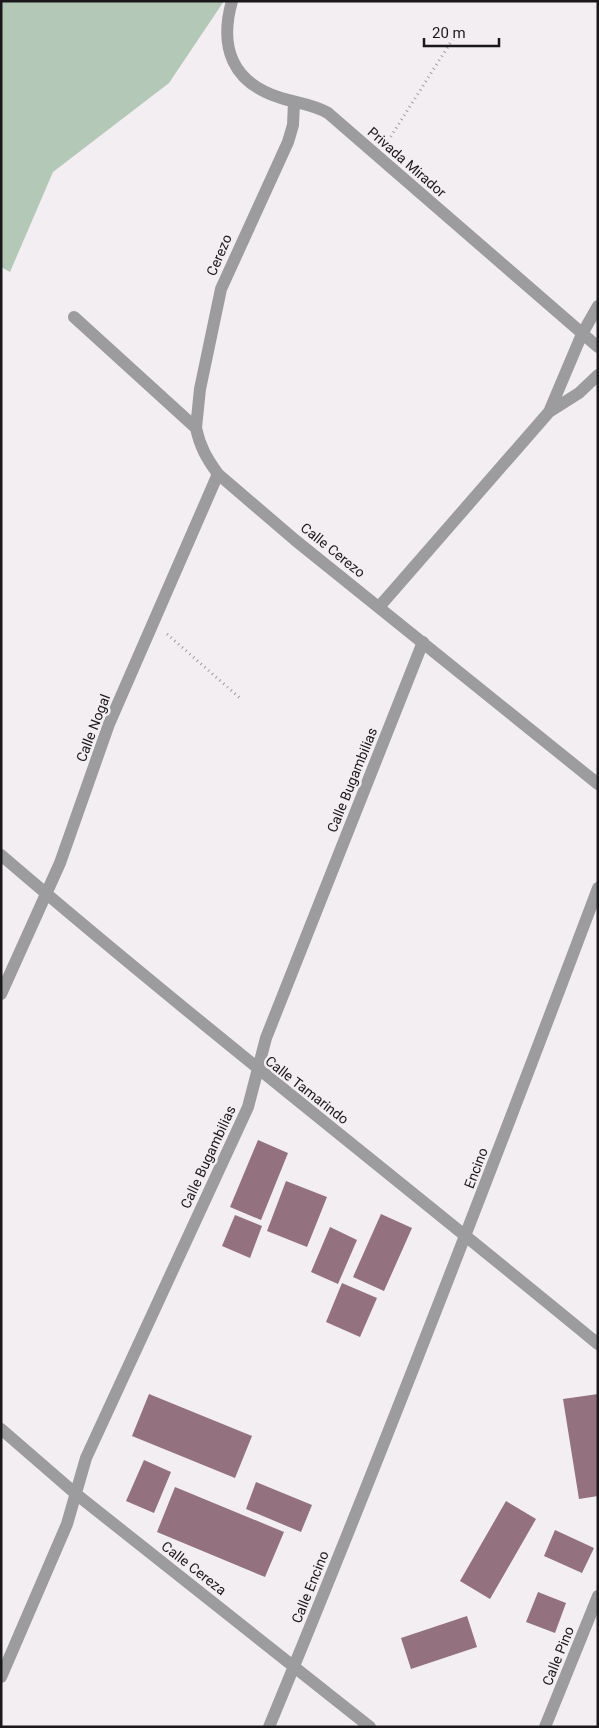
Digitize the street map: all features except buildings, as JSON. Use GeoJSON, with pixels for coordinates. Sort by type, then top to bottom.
{"type":"FeatureCollection","features":[{"type":"Feature","properties":{"kind":"street","name":"Privada Mirador"},"geometry":{"type":"LineString","coordinates":[[232,1],[226,24],[226,42],[230,57],[250,82],[278,97],[320,108],[328,113],[598,346]]}},
{"type":"Feature","properties":{"kind":"street","name":"Cerezo"},"geometry":{"type":"LineString","coordinates":[[196,428],[200,389],[221,289],[288,142],[293,125],[294,102]]}},
{"type":"Feature","properties":{"kind":"street"},"geometry":{"type":"LineString","coordinates":[[549,412],[582,334],[598,306]]}},
{"type":"Feature","properties":{"kind":"street","name":"Calle Cerezo"},"geometry":{"type":"LineString","coordinates":[[74,317],[196,428],[200,444],[207,459],[218,474],[598,784]]}},
{"type":"Feature","properties":{"kind":"street"},"geometry":{"type":"LineString","coordinates":[[379,607],[549,412],[579,393],[598,375]]}},
{"type":"Feature","properties":{"kind":"street","name":"Calle Nogal"},"geometry":{"type":"LineString","coordinates":[[1,994],[60,863],[109,724],[218,474]]}},
{"type":"Feature","properties":{"kind":"street","name":"Calle Bugambilias"},"geometry":{"type":"LineString","coordinates":[[1,1677],[67,1524],[86,1458],[248,1107],[266,1038],[422,642]]}},
{"type":"Feature","properties":{"kind":"street","name":"Calle Tamarindo"},"geometry":{"type":"LineString","coordinates":[[1,855],[258,1070],[598,1344]]}},
{"type":"Feature","properties":{"kind":"street","name":"Encino"},"geometry":{"type":"LineString","coordinates":[[379,1458],[466,1236],[598,888]]}},
{"type":"Feature","properties":{"kind":"street","name":"Calle Cereza"},"geometry":{"type":"LineString","coordinates":[[1,1429],[76,1494],[370,1727]]}},
{"type":"Feature","properties":{"kind":"street","name":"Calle Encino"},"geometry":{"type":"LineString","coordinates":[[269,1727],[379,1458]]}},
{"type":"Feature","properties":{"kind":"street","name":"Calle Pino"},"geometry":{"type":"LineString","coordinates":[[545,1727],[598,1596]]}},
{"type":"Feature","properties":{"kind":"path"},"geometry":{"type":"LineString","coordinates":[[378,156],[454,37]]}},
{"type":"Feature","properties":{"kind":"path"},"geometry":{"type":"LineString","coordinates":[[154,622],[241,699]]}},
{"type":"Feature","properties":{"kind":"green space"},"geometry":{"type":"Polygon","coordinates":[[[1,1],[224,1],[169,83],[53,172],[10,272],[1,267],[1,1]]]}}]}
